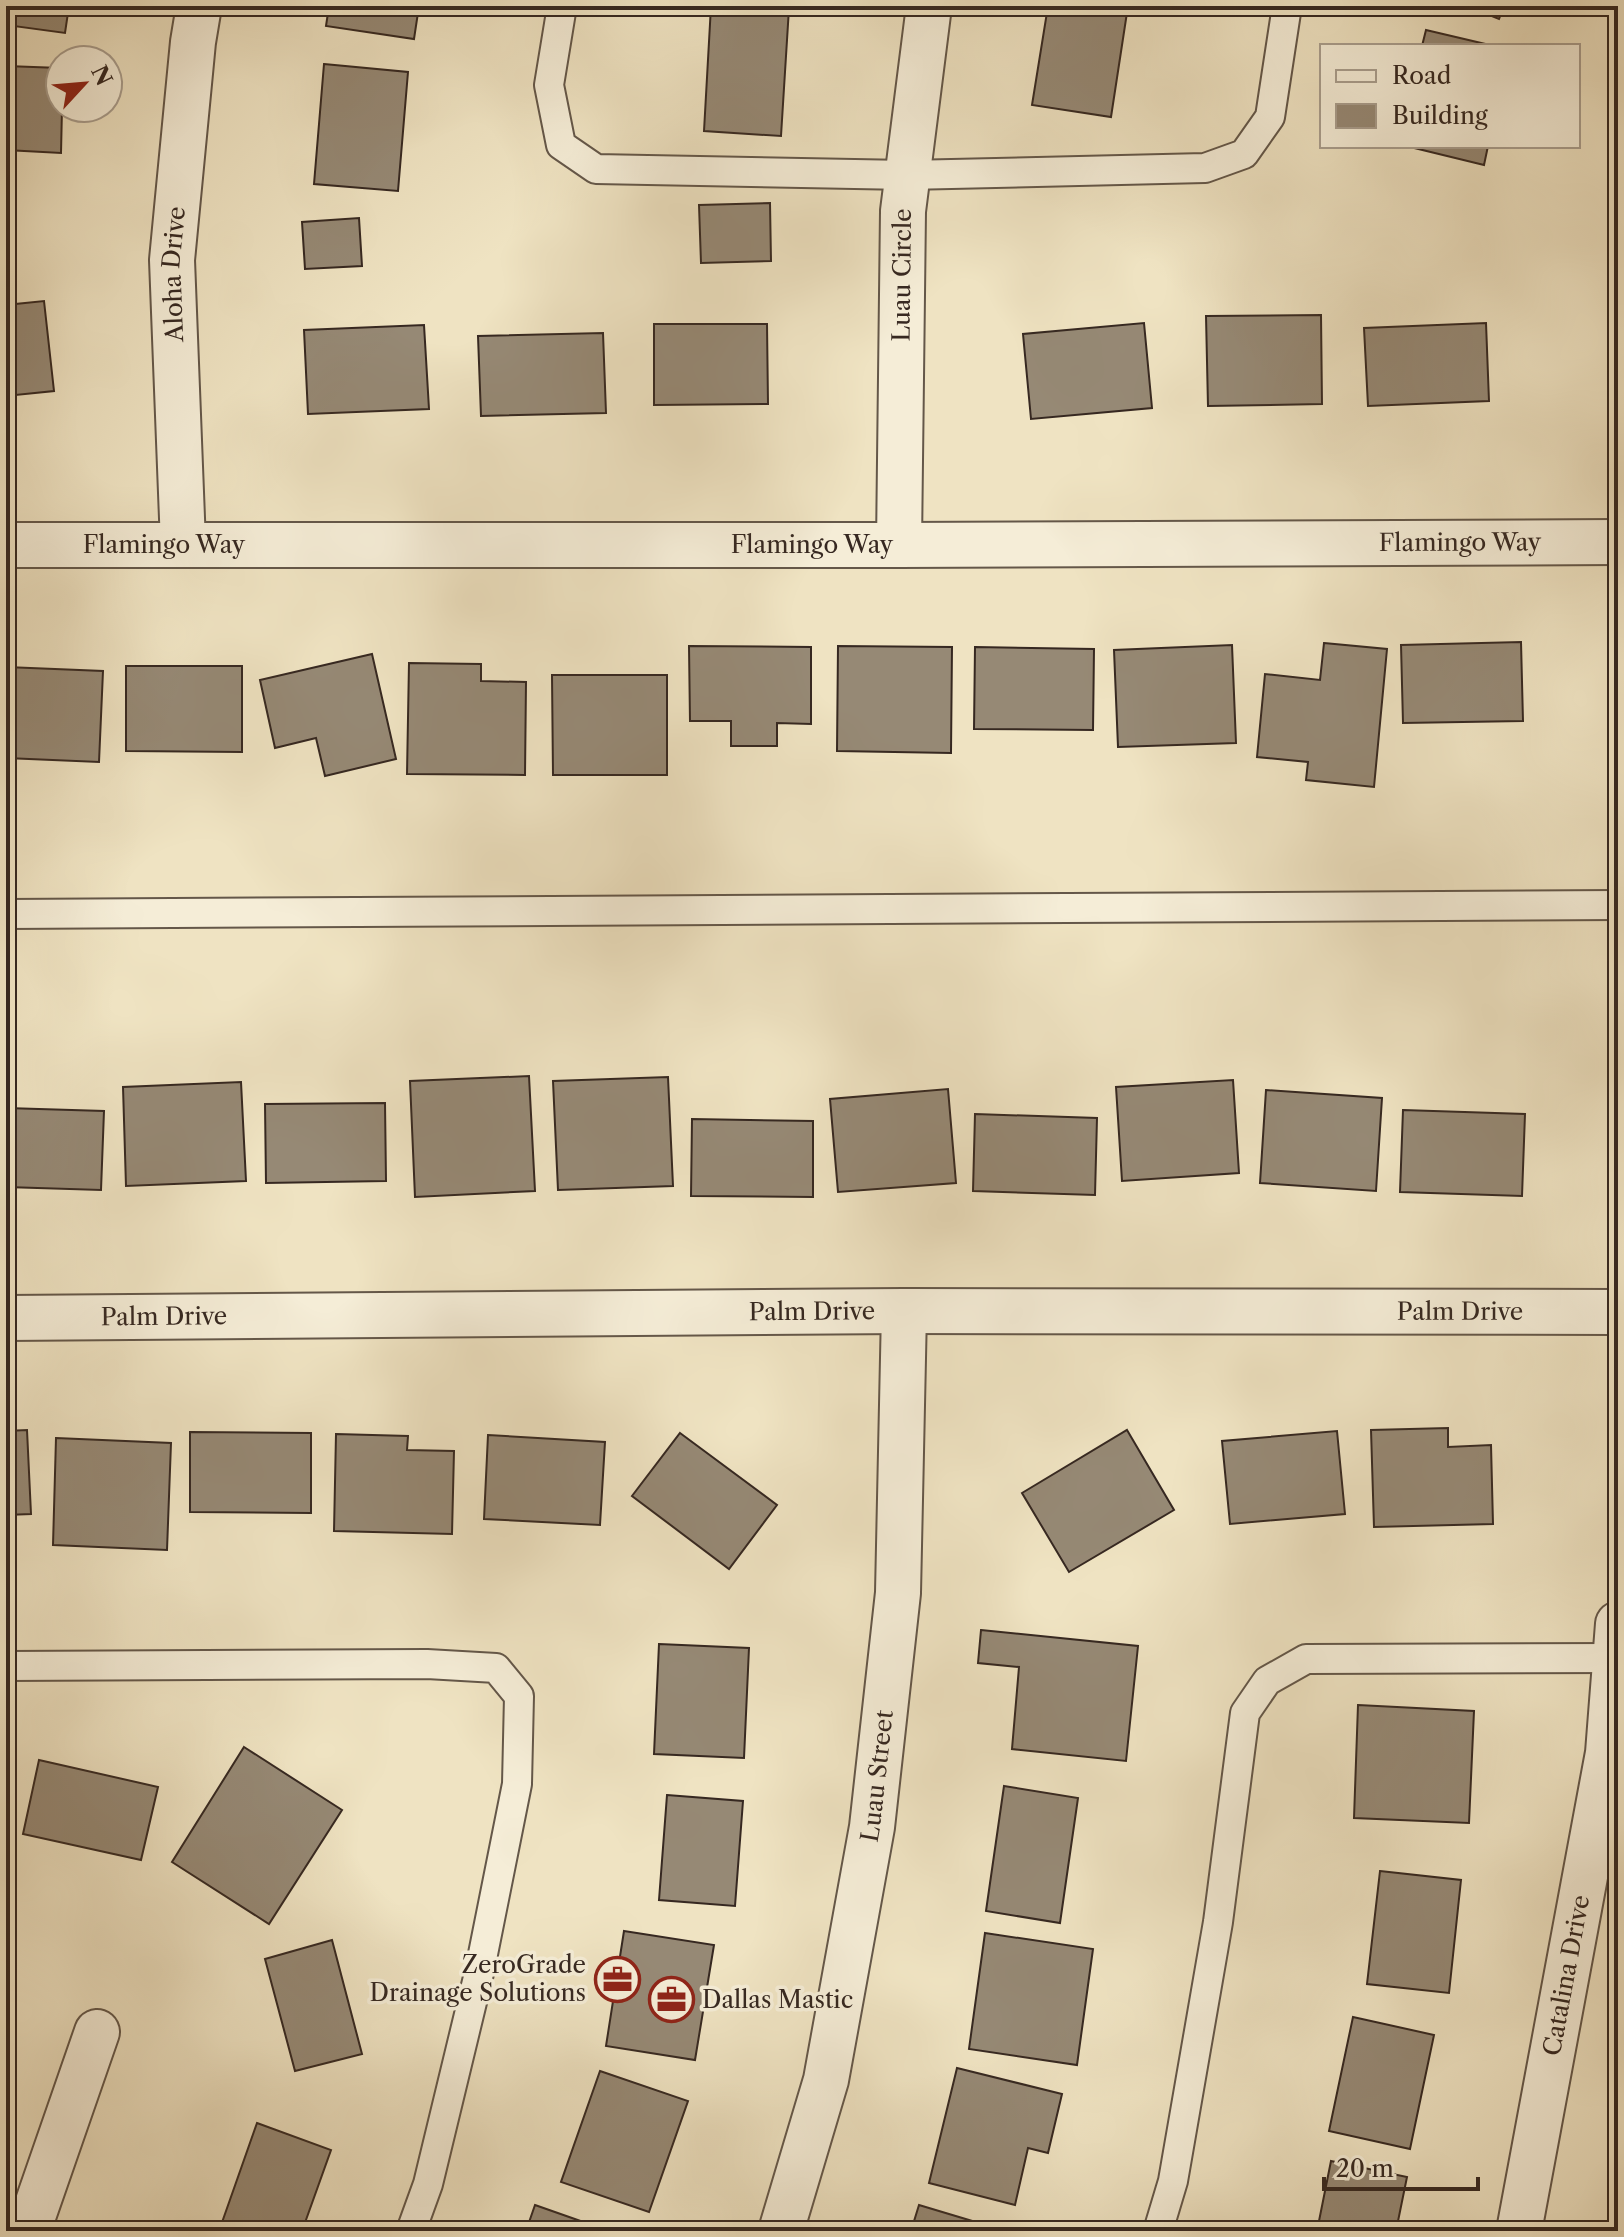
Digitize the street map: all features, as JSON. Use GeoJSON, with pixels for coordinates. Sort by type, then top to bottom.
{"type":"FeatureCollection","features":[{"type":"Feature","properties":{"kind":"street","name":"Aloha Drive"},"geometry":{"type":"LineString","coordinates":[[183,544],[172,260],[199,6]]}},
{"type":"Feature","properties":{"kind":"street","name":"Luau Circle"},"geometry":{"type":"LineString","coordinates":[[899,545],[903,211],[929,6]]}},
{"type":"Feature","properties":{"kind":"street","name":"Flamingo Way"},"geometry":{"type":"LineString","coordinates":[[6,545],[1618,542]]}},
{"type":"Feature","properties":{"kind":"street","name":"Palm Drive"},"geometry":{"type":"LineString","coordinates":[[6,1318],[904,1311],[1618,1312]]}},
{"type":"Feature","properties":{"kind":"street","name":"Luau Street"},"geometry":{"type":"LineString","coordinates":[[781,2231],[826,2080],[872,1827],[898,1593],[904,1311]]}},
{"type":"Feature","properties":{"kind":"street","name":"Catalina Drive"},"geometry":{"type":"LineString","coordinates":[[1519,2231],[1608,1753],[1617,1647]]}},
{"type":"Feature","properties":{"kind":"street"},"geometry":{"type":"LineString","coordinates":[[28,2231],[97,2032]]}},
{"type":"Feature","properties":{"kind":"lane"},"geometry":{"type":"LineString","coordinates":[[562,6],[549,85],[561,145],[596,169],[907,175],[1205,168],[1244,154],[1270,117],[1287,6]]}},
{"type":"Feature","properties":{"kind":"lane"},"geometry":{"type":"LineString","coordinates":[[6,914],[1618,905]]}},
{"type":"Feature","properties":{"kind":"lane"},"geometry":{"type":"LineString","coordinates":[[1158,2231],[1173,2181],[1218,1922],[1245,1713],[1267,1681],[1306,1659],[1617,1647]]}},
{"type":"Feature","properties":{"kind":"lane"},"geometry":{"type":"LineString","coordinates":[[6,1666],[468,1666],[496,1668],[519,1696],[517,1784],[480,1969],[428,2184],[411,2231]]}},
{"type":"Feature","properties":{"kind":"building"},"geometry":{"type":"Polygon","coordinates":[[[6,6],[69,6],[65,33],[6,25],[6,6]]]}},
{"type":"Feature","properties":{"kind":"building"},"geometry":{"type":"Polygon","coordinates":[[[329,6],[419,6],[414,39],[326,26],[329,6]]]}},
{"type":"Feature","properties":{"kind":"building"},"geometry":{"type":"Polygon","coordinates":[[[711,6],[789,8],[781,136],[704,131],[711,6]]]}},
{"type":"Feature","properties":{"kind":"building"},"geometry":{"type":"Polygon","coordinates":[[[1048,6],[1128,6],[1111,117],[1032,105],[1048,6]]]}},
{"type":"Feature","properties":{"kind":"building"},"geometry":{"type":"Polygon","coordinates":[[[1467,6],[1504,6],[1499,19],[1467,6]]]}},
{"type":"Feature","properties":{"kind":"building"},"geometry":{"type":"Polygon","coordinates":[[[1426,30],[1486,44],[1422,44],[1426,30]]]}},
{"type":"Feature","properties":{"kind":"building"},"geometry":{"type":"Polygon","coordinates":[[[324,64],[408,72],[398,191],[314,184],[324,64]]]}},
{"type":"Feature","properties":{"kind":"building"},"geometry":{"type":"Polygon","coordinates":[[[6,66],[44,67],[44,124],[62,124],[61,153],[6,150],[6,66]]]}},
{"type":"Feature","properties":{"kind":"building"},"geometry":{"type":"Polygon","coordinates":[[[1414,148],[1488,148],[1484,165],[1414,148]]]}},
{"type":"Feature","properties":{"kind":"building"},"geometry":{"type":"Polygon","coordinates":[[[770,203],[771,261],[701,263],[699,205],[770,203]]]}},
{"type":"Feature","properties":{"kind":"building"},"geometry":{"type":"Polygon","coordinates":[[[359,218],[362,266],[305,269],[302,222],[359,218]]]}},
{"type":"Feature","properties":{"kind":"building"},"geometry":{"type":"Polygon","coordinates":[[[44,301],[54,391],[6,396],[6,305],[44,301]]]}},
{"type":"Feature","properties":{"kind":"building"},"geometry":{"type":"Polygon","coordinates":[[[1321,315],[1322,404],[1208,406],[1206,316],[1321,315]]]}},
{"type":"Feature","properties":{"kind":"building"},"geometry":{"type":"Polygon","coordinates":[[[1144,323],[1152,408],[1031,419],[1023,334],[1144,323]]]}},
{"type":"Feature","properties":{"kind":"building"},"geometry":{"type":"Polygon","coordinates":[[[1486,323],[1489,401],[1368,406],[1364,328],[1486,323]]]}},
{"type":"Feature","properties":{"kind":"building"},"geometry":{"type":"Polygon","coordinates":[[[654,324],[767,324],[768,404],[654,405],[654,324]]]}},
{"type":"Feature","properties":{"kind":"building"},"geometry":{"type":"Polygon","coordinates":[[[424,325],[429,409],[308,414],[304,330],[424,325]]]}},
{"type":"Feature","properties":{"kind":"building"},"geometry":{"type":"Polygon","coordinates":[[[603,333],[606,413],[481,416],[478,336],[603,333]]]}},
{"type":"Feature","properties":{"kind":"building"},"geometry":{"type":"Polygon","coordinates":[[[1521,642],[1523,721],[1403,723],[1401,645],[1521,642]]]}},
{"type":"Feature","properties":{"kind":"building"},"geometry":{"type":"Polygon","coordinates":[[[1324,643],[1387,649],[1374,787],[1306,780],[1308,762],[1257,757],[1265,674],[1320,680],[1324,643]]]}},
{"type":"Feature","properties":{"kind":"building"},"geometry":{"type":"Polygon","coordinates":[[[1232,645],[1236,743],[1118,747],[1114,650],[1232,645]]]}},
{"type":"Feature","properties":{"kind":"building"},"geometry":{"type":"Polygon","coordinates":[[[689,646],[811,647],[811,724],[777,723],[777,746],[731,746],[731,721],[690,721],[689,646]]]}},
{"type":"Feature","properties":{"kind":"building"},"geometry":{"type":"Polygon","coordinates":[[[838,646],[952,647],[951,753],[837,751],[838,646]]]}},
{"type":"Feature","properties":{"kind":"building"},"geometry":{"type":"Polygon","coordinates":[[[975,647],[1094,649],[1093,730],[974,729],[975,647]]]}},
{"type":"Feature","properties":{"kind":"building"},"geometry":{"type":"Polygon","coordinates":[[[372,654],[396,759],[325,776],[316,738],[275,748],[260,680],[372,654]]]}},
{"type":"Feature","properties":{"kind":"building"},"geometry":{"type":"Polygon","coordinates":[[[409,663],[481,664],[481,681],[526,682],[525,775],[407,774],[409,663]]]}},
{"type":"Feature","properties":{"kind":"building"},"geometry":{"type":"Polygon","coordinates":[[[126,666],[242,666],[242,752],[126,751],[126,666]]]}},
{"type":"Feature","properties":{"kind":"building"},"geometry":{"type":"Polygon","coordinates":[[[6,667],[103,671],[99,762],[6,758],[6,667]]]}},
{"type":"Feature","properties":{"kind":"building"},"geometry":{"type":"Polygon","coordinates":[[[552,675],[667,675],[667,775],[553,775],[552,675]]]}},
{"type":"Feature","properties":{"kind":"building"},"geometry":{"type":"Polygon","coordinates":[[[529,1076],[535,1191],[415,1197],[410,1081],[529,1076]]]}},
{"type":"Feature","properties":{"kind":"building"},"geometry":{"type":"Polygon","coordinates":[[[668,1077],[673,1186],[558,1190],[553,1081],[668,1077]]]}},
{"type":"Feature","properties":{"kind":"building"},"geometry":{"type":"Polygon","coordinates":[[[1233,1080],[1239,1173],[1122,1181],[1116,1087],[1233,1080]]]}},
{"type":"Feature","properties":{"kind":"building"},"geometry":{"type":"Polygon","coordinates":[[[241,1082],[246,1181],[126,1186],[123,1087],[241,1082]]]}},
{"type":"Feature","properties":{"kind":"building"},"geometry":{"type":"Polygon","coordinates":[[[948,1089],[956,1183],[838,1192],[830,1099],[948,1089]]]}},
{"type":"Feature","properties":{"kind":"building"},"geometry":{"type":"Polygon","coordinates":[[[1266,1090],[1382,1098],[1376,1191],[1260,1183],[1266,1090]]]}},
{"type":"Feature","properties":{"kind":"building"},"geometry":{"type":"Polygon","coordinates":[[[385,1103],[386,1181],[266,1183],[265,1104],[385,1103]]]}},
{"type":"Feature","properties":{"kind":"building"},"geometry":{"type":"Polygon","coordinates":[[[6,1108],[104,1111],[101,1190],[6,1187],[6,1108]]]}},
{"type":"Feature","properties":{"kind":"building"},"geometry":{"type":"Polygon","coordinates":[[[1403,1110],[1525,1114],[1522,1196],[1400,1192],[1403,1110]]]}},
{"type":"Feature","properties":{"kind":"building"},"geometry":{"type":"Polygon","coordinates":[[[975,1114],[1097,1118],[1095,1195],[973,1191],[975,1114]]]}},
{"type":"Feature","properties":{"kind":"building"},"geometry":{"type":"Polygon","coordinates":[[[692,1119],[813,1121],[813,1197],[691,1196],[692,1119]]]}},
{"type":"Feature","properties":{"kind":"building"},"geometry":{"type":"Polygon","coordinates":[[[1448,1428],[1448,1447],[1491,1445],[1493,1524],[1374,1527],[1371,1430],[1448,1428]]]}},
{"type":"Feature","properties":{"kind":"building"},"geometry":{"type":"Polygon","coordinates":[[[27,1430],[31,1514],[6,1515],[6,1431],[27,1430]]]}},
{"type":"Feature","properties":{"kind":"building"},"geometry":{"type":"Polygon","coordinates":[[[1127,1430],[1174,1510],[1069,1572],[1022,1493],[1127,1430]]]}},
{"type":"Feature","properties":{"kind":"building"},"geometry":{"type":"Polygon","coordinates":[[[1337,1431],[1345,1514],[1230,1524],[1222,1441],[1337,1431]]]}},
{"type":"Feature","properties":{"kind":"building"},"geometry":{"type":"Polygon","coordinates":[[[190,1432],[311,1433],[311,1513],[190,1512],[190,1432]]]}},
{"type":"Feature","properties":{"kind":"building"},"geometry":{"type":"Polygon","coordinates":[[[680,1433],[777,1505],[729,1569],[632,1496],[680,1433]]]}},
{"type":"Feature","properties":{"kind":"building"},"geometry":{"type":"Polygon","coordinates":[[[336,1434],[408,1436],[407,1450],[454,1451],[452,1534],[334,1531],[336,1434]]]}},
{"type":"Feature","properties":{"kind":"building"},"geometry":{"type":"Polygon","coordinates":[[[488,1435],[605,1442],[600,1525],[484,1519],[488,1435]]]}},
{"type":"Feature","properties":{"kind":"building"},"geometry":{"type":"Polygon","coordinates":[[[56,1438],[171,1443],[167,1550],[53,1545],[56,1438]]]}},
{"type":"Feature","properties":{"kind":"building"},"geometry":{"type":"Polygon","coordinates":[[[981,1630],[1138,1646],[1126,1761],[1012,1749],[1019,1667],[978,1663],[981,1630]]]}},
{"type":"Feature","properties":{"kind":"building"},"geometry":{"type":"Polygon","coordinates":[[[659,1644],[749,1648],[744,1758],[654,1754],[659,1644]]]}},
{"type":"Feature","properties":{"kind":"building"},"geometry":{"type":"Polygon","coordinates":[[[1358,1705],[1474,1711],[1469,1823],[1354,1818],[1358,1705]]]}},
{"type":"Feature","properties":{"kind":"building"},"geometry":{"type":"Polygon","coordinates":[[[244,1747],[342,1810],[269,1924],[172,1862],[244,1747]]]}},
{"type":"Feature","properties":{"kind":"building"},"geometry":{"type":"Polygon","coordinates":[[[39,1760],[158,1787],[141,1860],[23,1834],[39,1760]]]}},
{"type":"Feature","properties":{"kind":"building"},"geometry":{"type":"Polygon","coordinates":[[[1004,1786],[1078,1798],[1060,1923],[986,1911],[1004,1786]]]}},
{"type":"Feature","properties":{"kind":"building"},"geometry":{"type":"Polygon","coordinates":[[[667,1795],[743,1801],[735,1906],[659,1900],[667,1795]]]}},
{"type":"Feature","properties":{"kind":"building"},"geometry":{"type":"Polygon","coordinates":[[[1380,1871],[1461,1880],[1449,1993],[1367,1984],[1380,1871]]]}},
{"type":"Feature","properties":{"kind":"building"},"geometry":{"type":"Polygon","coordinates":[[[624,1931],[714,1945],[695,2060],[606,2046],[624,1931]]]}},
{"type":"Feature","properties":{"kind":"building"},"geometry":{"type":"Polygon","coordinates":[[[985,1933],[1093,1949],[1077,2065],[969,2049],[985,1933]]]}},
{"type":"Feature","properties":{"kind":"building"},"geometry":{"type":"Polygon","coordinates":[[[332,1940],[362,2054],[295,2071],[265,1959],[332,1940]]]}},
{"type":"Feature","properties":{"kind":"building"},"geometry":{"type":"Polygon","coordinates":[[[1353,2017],[1434,2035],[1410,2149],[1329,2131],[1353,2017]]]}},
{"type":"Feature","properties":{"kind":"building"},"geometry":{"type":"Polygon","coordinates":[[[957,2068],[1062,2094],[1048,2153],[1028,2148],[1015,2205],[929,2183],[957,2068]]]}},
{"type":"Feature","properties":{"kind":"building"},"geometry":{"type":"Polygon","coordinates":[[[600,2071],[688,2101],[649,2212],[561,2182],[600,2071]]]}},
{"type":"Feature","properties":{"kind":"building"},"geometry":{"type":"Polygon","coordinates":[[[257,2123],[331,2150],[302,2231],[219,2231],[257,2123]]]}},
{"type":"Feature","properties":{"kind":"building"},"geometry":{"type":"Polygon","coordinates":[[[1331,2161],[1407,2177],[1396,2231],[1317,2231],[1331,2161]]]}},
{"type":"Feature","properties":{"kind":"building"},"geometry":{"type":"Polygon","coordinates":[[[535,2205],[609,2231],[526,2231],[535,2205]]]}},
{"type":"Feature","properties":{"kind":"building"},"geometry":{"type":"Polygon","coordinates":[[[919,2205],[989,2226],[988,2231],[911,2231],[919,2205]]]}},
{"type":"Feature","properties":{"kind":"place","name":"ZeroGrade Drainage Solutions"},"geometry":{"type":"Point","coordinates":[617,1979]}},
{"type":"Feature","properties":{"kind":"place","name":"Dallas Mastic"},"geometry":{"type":"Point","coordinates":[671,2000]}}]}
